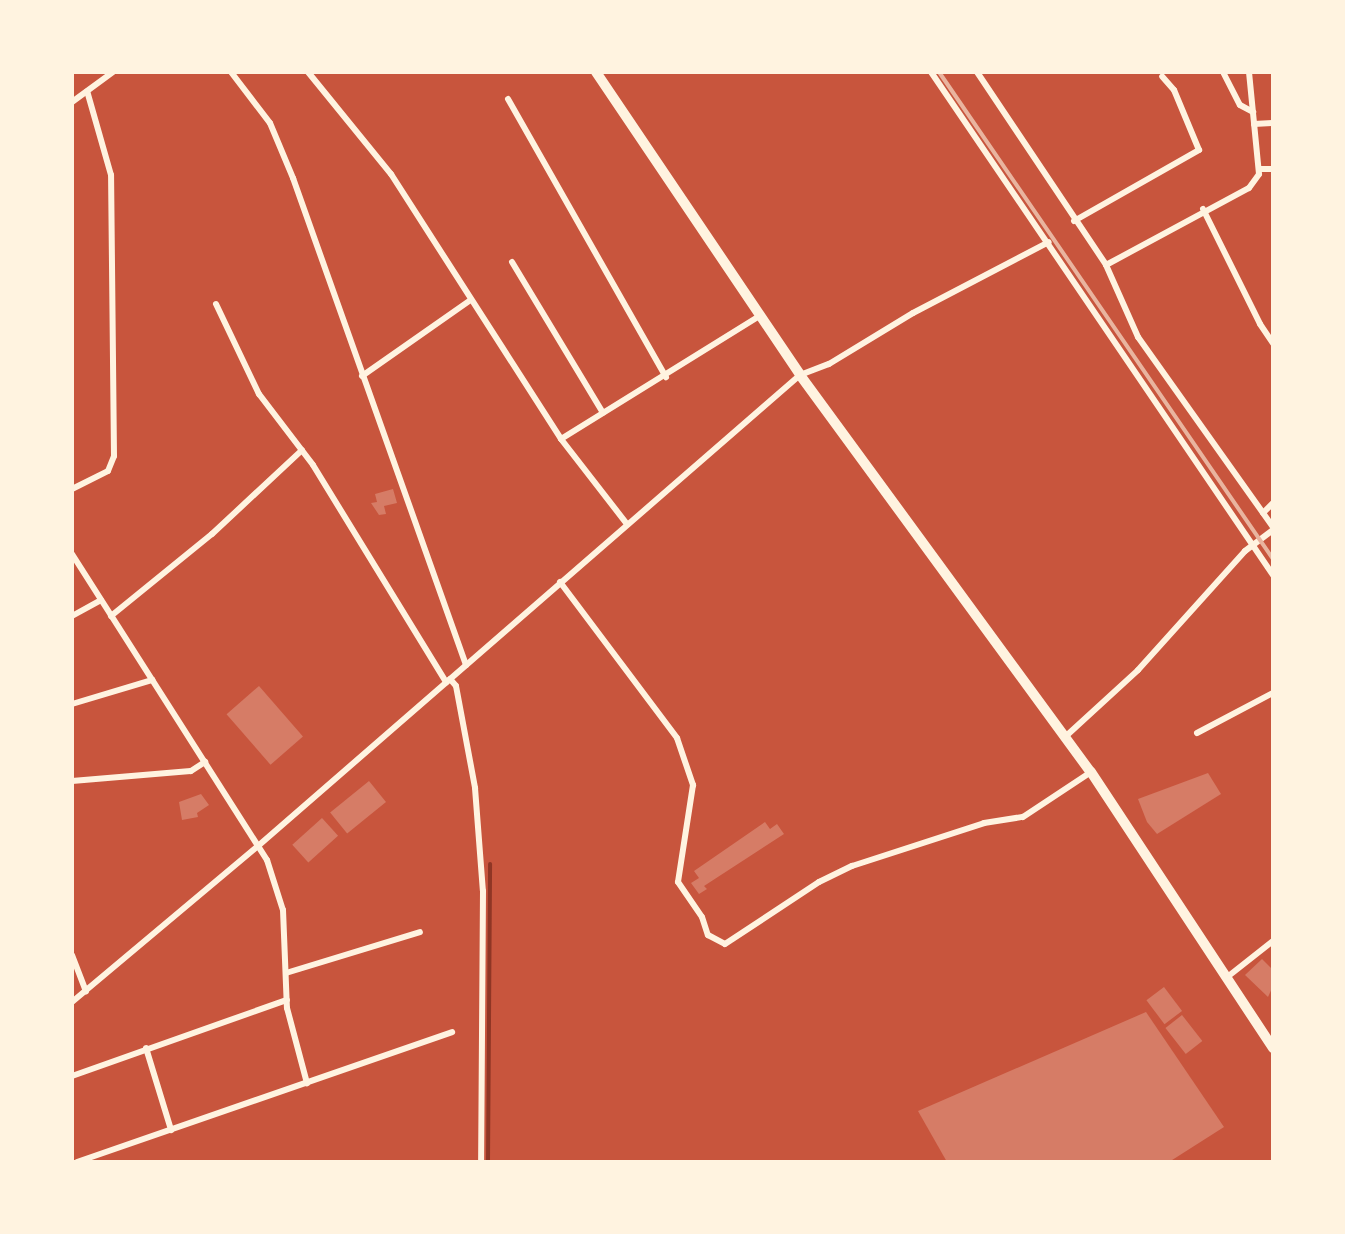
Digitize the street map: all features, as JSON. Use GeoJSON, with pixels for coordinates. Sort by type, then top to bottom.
{"type":"FeatureCollection","features":[{"type":"Feature","properties":{"kind":"highway"},"geometry":{"type":"LineString","coordinates":[[596,72],[800,375],[1091,772],[1273,1048]]}},
{"type":"Feature","properties":{"kind":"street"},"geometry":{"type":"LineString","coordinates":[[72,102],[113,72]]}},
{"type":"Feature","properties":{"kind":"street"},"geometry":{"type":"LineString","coordinates":[[231,72],[270,123],[293,178],[466,665]]}},
{"type":"Feature","properties":{"kind":"street"},"geometry":{"type":"LineString","coordinates":[[308,72],[391,174],[469,301],[561,439],[627,524]]}},
{"type":"Feature","properties":{"kind":"street"},"geometry":{"type":"LineString","coordinates":[[931,72],[1273,575]]}},
{"type":"Feature","properties":{"kind":"street"},"geometry":{"type":"LineString","coordinates":[[977,72],[1106,265],[1138,337],[1273,528],[1138,670],[1065,737]]}},
{"type":"Feature","properties":{"kind":"street"},"geometry":{"type":"LineString","coordinates":[[1223,72],[1240,105],[1253,112]]}},
{"type":"Feature","properties":{"kind":"street"},"geometry":{"type":"LineString","coordinates":[[1106,265],[1203,209],[1249,188],[1259,174],[1249,72]]}},
{"type":"Feature","properties":{"kind":"street"},"geometry":{"type":"LineString","coordinates":[[1074,221],[1199,150],[1174,90],[1162,76]]}},
{"type":"Feature","properties":{"kind":"street"},"geometry":{"type":"LineString","coordinates":[[72,489],[108,471],[114,456],[111,175],[87,91]]}},
{"type":"Feature","properties":{"kind":"street"},"geometry":{"type":"LineString","coordinates":[[508,99],[666,377]]}},
{"type":"Feature","properties":{"kind":"street"},"geometry":{"type":"LineString","coordinates":[[1254,124],[1273,123]]}},
{"type":"Feature","properties":{"kind":"street"},"geometry":{"type":"LineString","coordinates":[[1259,169],[1273,169]]}},
{"type":"Feature","properties":{"kind":"street"},"geometry":{"type":"LineString","coordinates":[[1203,209],[1260,324],[1273,343]]}},
{"type":"Feature","properties":{"kind":"street"},"geometry":{"type":"LineString","coordinates":[[72,1002],[258,846],[800,375],[829,364],[913,313],[1049,242]]}},
{"type":"Feature","properties":{"kind":"street"},"geometry":{"type":"LineString","coordinates":[[512,262],[603,413]]}},
{"type":"Feature","properties":{"kind":"street"},"geometry":{"type":"LineString","coordinates":[[362,376],[469,301]]}},
{"type":"Feature","properties":{"kind":"street"},"geometry":{"type":"LineString","coordinates":[[216,304],[259,394],[302,450],[448,681],[456,686],[475,788],[482,876],[481,1162]]}},
{"type":"Feature","properties":{"kind":"street"},"geometry":{"type":"LineString","coordinates":[[561,439],[666,377],[759,316]]}},
{"type":"Feature","properties":{"kind":"street"},"geometry":{"type":"LineString","coordinates":[[111,616],[212,534],[302,450]]}},
{"type":"Feature","properties":{"kind":"street"},"geometry":{"type":"LineString","coordinates":[[1263,513],[1273,503]]}},
{"type":"Feature","properties":{"kind":"street"},"geometry":{"type":"LineString","coordinates":[[72,554],[267,860],[283,910],[287,1000],[307,1083]]}},
{"type":"Feature","properties":{"kind":"street"},"geometry":{"type":"LineString","coordinates":[[560,582],[677,738],[693,785],[678,882],[702,917],[708,935],[725,944],[819,882],[852,866],[984,823],[1023,817],[1091,772]]}},
{"type":"Feature","properties":{"kind":"street"},"geometry":{"type":"LineString","coordinates":[[72,616],[101,600]]}},
{"type":"Feature","properties":{"kind":"street"},"geometry":{"type":"LineString","coordinates":[[72,704],[152,680]]}},
{"type":"Feature","properties":{"kind":"street"},"geometry":{"type":"LineString","coordinates":[[1197,733],[1273,693]]}},
{"type":"Feature","properties":{"kind":"street"},"geometry":{"type":"LineString","coordinates":[[72,781],[191,771],[205,762]]}},
{"type":"Feature","properties":{"kind":"street"},"geometry":{"type":"LineString","coordinates":[[286,973],[420,932]]}},
{"type":"Feature","properties":{"kind":"street"},"geometry":{"type":"LineString","coordinates":[[1226,978],[1273,941]]}},
{"type":"Feature","properties":{"kind":"street"},"geometry":{"type":"LineString","coordinates":[[72,955],[86,991]]}},
{"type":"Feature","properties":{"kind":"street"},"geometry":{"type":"LineString","coordinates":[[72,1076],[287,1000]]}},
{"type":"Feature","properties":{"kind":"street"},"geometry":{"type":"LineString","coordinates":[[77,1162],[452,1032]]}},
{"type":"Feature","properties":{"kind":"street"},"geometry":{"type":"LineString","coordinates":[[146,1048],[171,1130]]}},
{"type":"Feature","properties":{"kind":"building"},"geometry":{"type":"Polygon","coordinates":[[[393,489],[397,503],[384,506],[386,514],[379,515],[371,503],[377,502],[375,494],[393,489]]]}},
{"type":"Feature","properties":{"kind":"building"},"geometry":{"type":"Polygon","coordinates":[[[259,686],[303,737],[271,765],[227,714],[259,686]]]}},
{"type":"Feature","properties":{"kind":"building"},"geometry":{"type":"Polygon","coordinates":[[[1208,773],[1221,794],[1157,834],[1147,822],[1138,799],[1208,773]]]}},
{"type":"Feature","properties":{"kind":"building"},"geometry":{"type":"Polygon","coordinates":[[[369,781],[386,802],[347,833],[330,812],[369,781]]]}},
{"type":"Feature","properties":{"kind":"building"},"geometry":{"type":"Polygon","coordinates":[[[201,794],[209,805],[197,813],[198,817],[182,820],[179,802],[201,794]]]}},
{"type":"Feature","properties":{"kind":"building"},"geometry":{"type":"Polygon","coordinates":[[[322,818],[338,836],[308,863],[292,845],[322,818]]]}},
{"type":"Feature","properties":{"kind":"building"},"geometry":{"type":"Polygon","coordinates":[[[765,822],[770,829],[777,824],[784,834],[704,886],[707,889],[699,894],[691,883],[699,878],[694,871],[765,822]]]}},
{"type":"Feature","properties":{"kind":"building"},"geometry":{"type":"Polygon","coordinates":[[[1262,959],[1273,970],[1273,986],[1268,997],[1245,975],[1262,959]]]}},
{"type":"Feature","properties":{"kind":"building"},"geometry":{"type":"Polygon","coordinates":[[[1164,987],[1182,1011],[1164,1024],[1146,1000],[1164,987]]]}},
{"type":"Feature","properties":{"kind":"building"},"geometry":{"type":"Polygon","coordinates":[[[1146,1012],[1224,1127],[1169,1162],[947,1162],[918,1111],[1146,1012]]]}},
{"type":"Feature","properties":{"kind":"building"},"geometry":{"type":"Polygon","coordinates":[[[1182,1015],[1202,1041],[1186,1054],[1165,1028],[1182,1015]]]}},
{"type":"Feature","properties":{"kind":"waterway"},"geometry":{"type":"LineString","coordinates":[[488,1162],[490,864]]}},
{"type":"Feature","properties":{"kind":"railway"},"geometry":{"type":"LineString","coordinates":[[939,72],[1273,559]]}}]}
